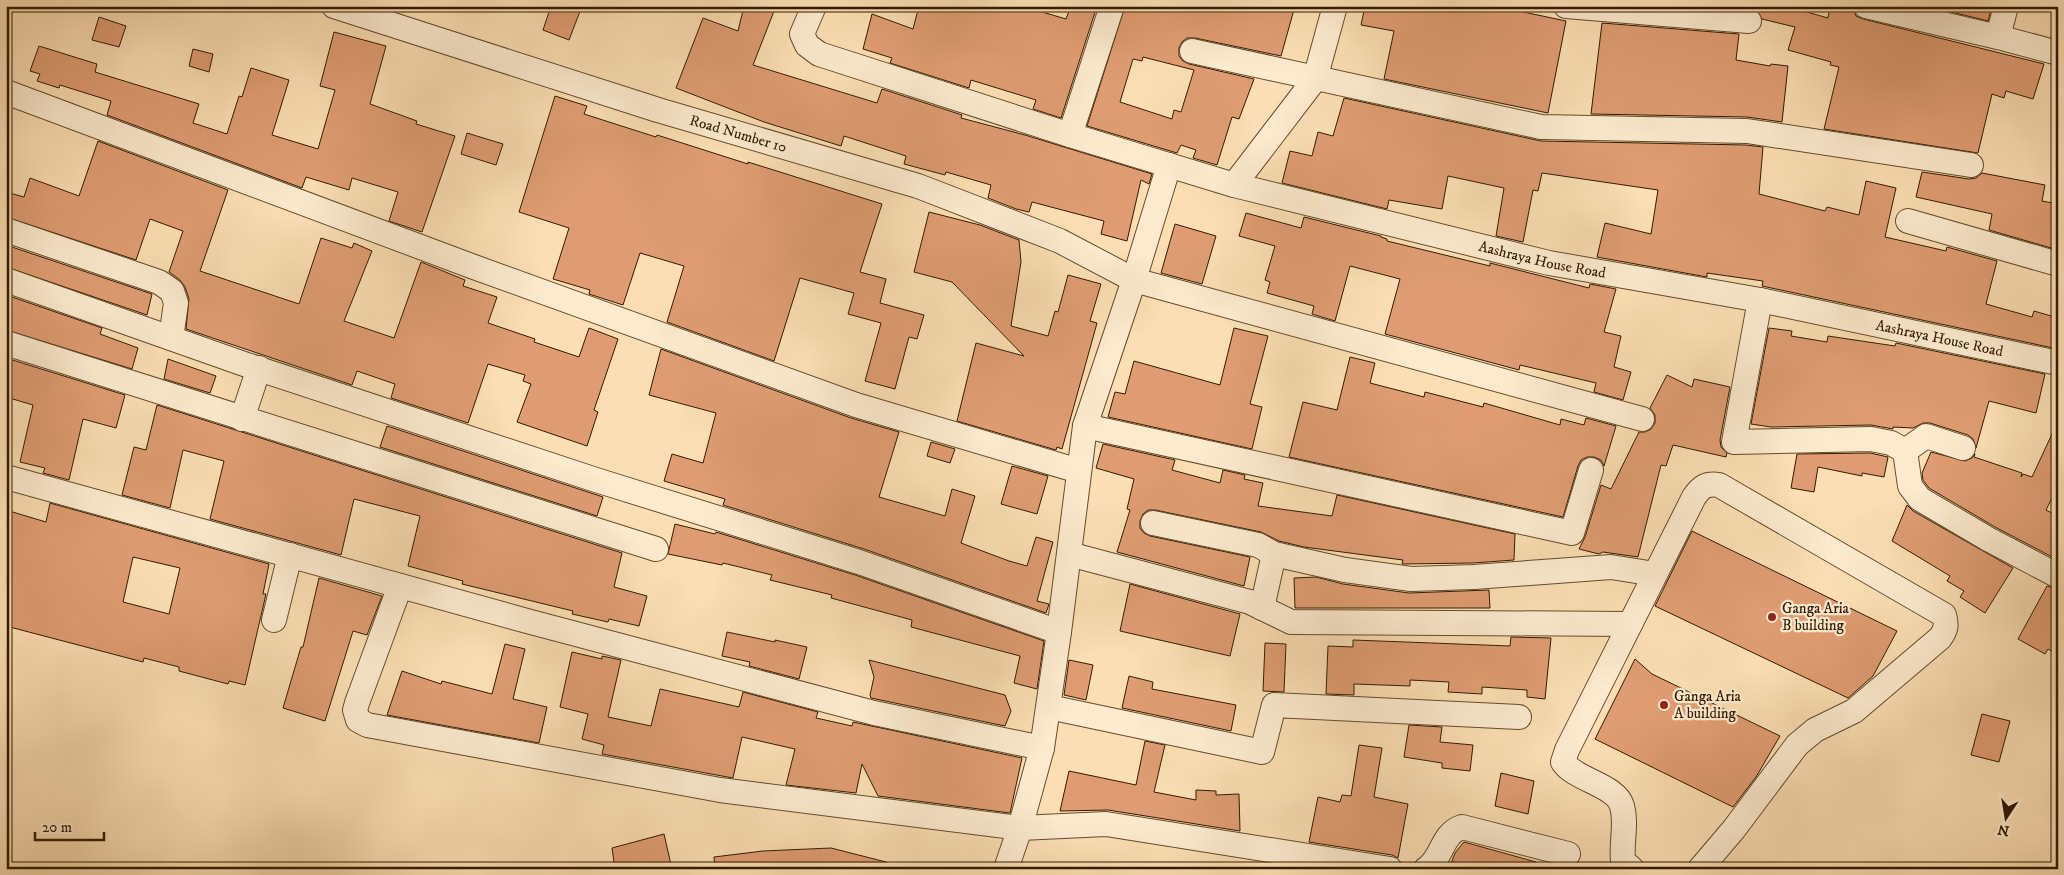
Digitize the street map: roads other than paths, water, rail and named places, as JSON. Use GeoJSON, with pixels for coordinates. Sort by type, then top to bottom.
{"type":"FeatureCollection","features":[{"type":"Feature","properties":{"kind":"street","name":"Road Number 10"},"geometry":{"type":"LineString","coordinates":[[334,6],[658,110],[918,186],[1060,241],[1134,280],[1642,419]]}},
{"type":"Feature","properties":{"kind":"street","name":"Aashraya House Road"},"geometry":{"type":"LineString","coordinates":[[814,6],[802,34],[807,45],[819,54],[1070,135],[1234,185],[1549,263],[1760,300],[2058,363]]}},
{"type":"Feature","properties":{"kind":"street"},"geometry":{"type":"LineString","coordinates":[[1070,135],[1112,6]]}},
{"type":"Feature","properties":{"kind":"street"},"geometry":{"type":"LineString","coordinates":[[1234,185],[1315,78],[1335,6]]}},
{"type":"Feature","properties":{"kind":"street"},"geometry":{"type":"LineString","coordinates":[[1566,6],[1750,21]]}},
{"type":"Feature","properties":{"kind":"street"},"geometry":{"type":"LineString","coordinates":[[1866,6],[2058,53]]}},
{"type":"Feature","properties":{"kind":"street"},"geometry":{"type":"LineString","coordinates":[[1998,37],[2006,6]]}},
{"type":"Feature","properties":{"kind":"street"},"geometry":{"type":"LineString","coordinates":[[1192,51],[1540,126],[1747,131],[1971,165]]}},
{"type":"Feature","properties":{"kind":"street"},"geometry":{"type":"LineString","coordinates":[[6,92],[474,267],[846,402],[1079,471]]}},
{"type":"Feature","properties":{"kind":"street"},"geometry":{"type":"LineString","coordinates":[[1006,869],[1020,828],[1042,748],[1059,632],[1084,426],[1134,280],[1168,165]]}},
{"type":"Feature","properties":{"kind":"street"},"geometry":{"type":"LineString","coordinates":[[1908,220],[2058,264]]}},
{"type":"Feature","properties":{"kind":"street"},"geometry":{"type":"LineString","coordinates":[[6,230],[159,282],[172,291],[176,303],[171,338]]}},
{"type":"Feature","properties":{"kind":"street"},"geometry":{"type":"LineString","coordinates":[[6,280],[259,368],[596,480],[859,562],[1059,632]]}},
{"type":"Feature","properties":{"kind":"street"},"geometry":{"type":"LineString","coordinates":[[1760,300],[1734,442],[1871,439],[1891,443],[1905,451]]}},
{"type":"Feature","properties":{"kind":"street"},"geometry":{"type":"LineString","coordinates":[[6,344],[656,550]]}},
{"type":"Feature","properties":{"kind":"street"},"geometry":{"type":"LineString","coordinates":[[242,419],[259,368]]}},
{"type":"Feature","properties":{"kind":"street"},"geometry":{"type":"LineString","coordinates":[[1084,426],[1572,533],[1591,470]]}},
{"type":"Feature","properties":{"kind":"street"},"geometry":{"type":"LineString","coordinates":[[1905,451],[1926,436],[1962,448]]}},
{"type":"Feature","properties":{"kind":"street"},"geometry":{"type":"LineString","coordinates":[[1905,451],[1910,486],[1920,499],[1988,539],[2058,576]]}},
{"type":"Feature","properties":{"kind":"street"},"geometry":{"type":"LineString","coordinates":[[6,477],[400,586],[874,713],[1042,748]]}},
{"type":"Feature","properties":{"kind":"street"},"geometry":{"type":"LineString","coordinates":[[1632,869],[1623,861],[1624,826],[1622,805],[1619,800],[1616,796],[1571,770],[1563,762],[1567,750],[1694,497],[1702,486],[1712,484],[1719,485],[1944,615],[1947,624],[1946,631],[1940,638],[1854,711],[1815,730],[1797,745],[1734,829],[1700,869]]}},
{"type":"Feature","properties":{"kind":"street"},"geometry":{"type":"LineString","coordinates":[[1153,523],[1258,545],[1274,554],[1345,570],[1411,580],[1611,567],[1655,574]]}},
{"type":"Feature","properties":{"kind":"street"},"geometry":{"type":"LineString","coordinates":[[1069,554],[1250,602],[1291,622],[1630,624]]}},
{"type":"Feature","properties":{"kind":"street"},"geometry":{"type":"LineString","coordinates":[[1262,608],[1274,554]]}},
{"type":"Feature","properties":{"kind":"street"},"geometry":{"type":"LineString","coordinates":[[274,620],[290,555]]}},
{"type":"Feature","properties":{"kind":"street"},"geometry":{"type":"LineString","coordinates":[[400,586],[355,710],[358,720],[367,725],[720,790],[1020,828],[1106,824],[1390,869]]}},
{"type":"Feature","properties":{"kind":"street"},"geometry":{"type":"LineString","coordinates":[[1048,707],[1262,752],[1274,705],[1519,717]]}},
{"type":"Feature","properties":{"kind":"street"},"geometry":{"type":"LineString","coordinates":[[1426,869],[1433,864],[1447,837],[1454,830],[1462,827],[1568,854]]}},
{"type":"Feature","properties":{"kind":"place","name":"Ganga Aria B building"},"geometry":{"type":"Point","coordinates":[1772,617]}},
{"type":"Feature","properties":{"kind":"place","name":"Ganga Aria A building"},"geometry":{"type":"Point","coordinates":[1664,705]}}]}
